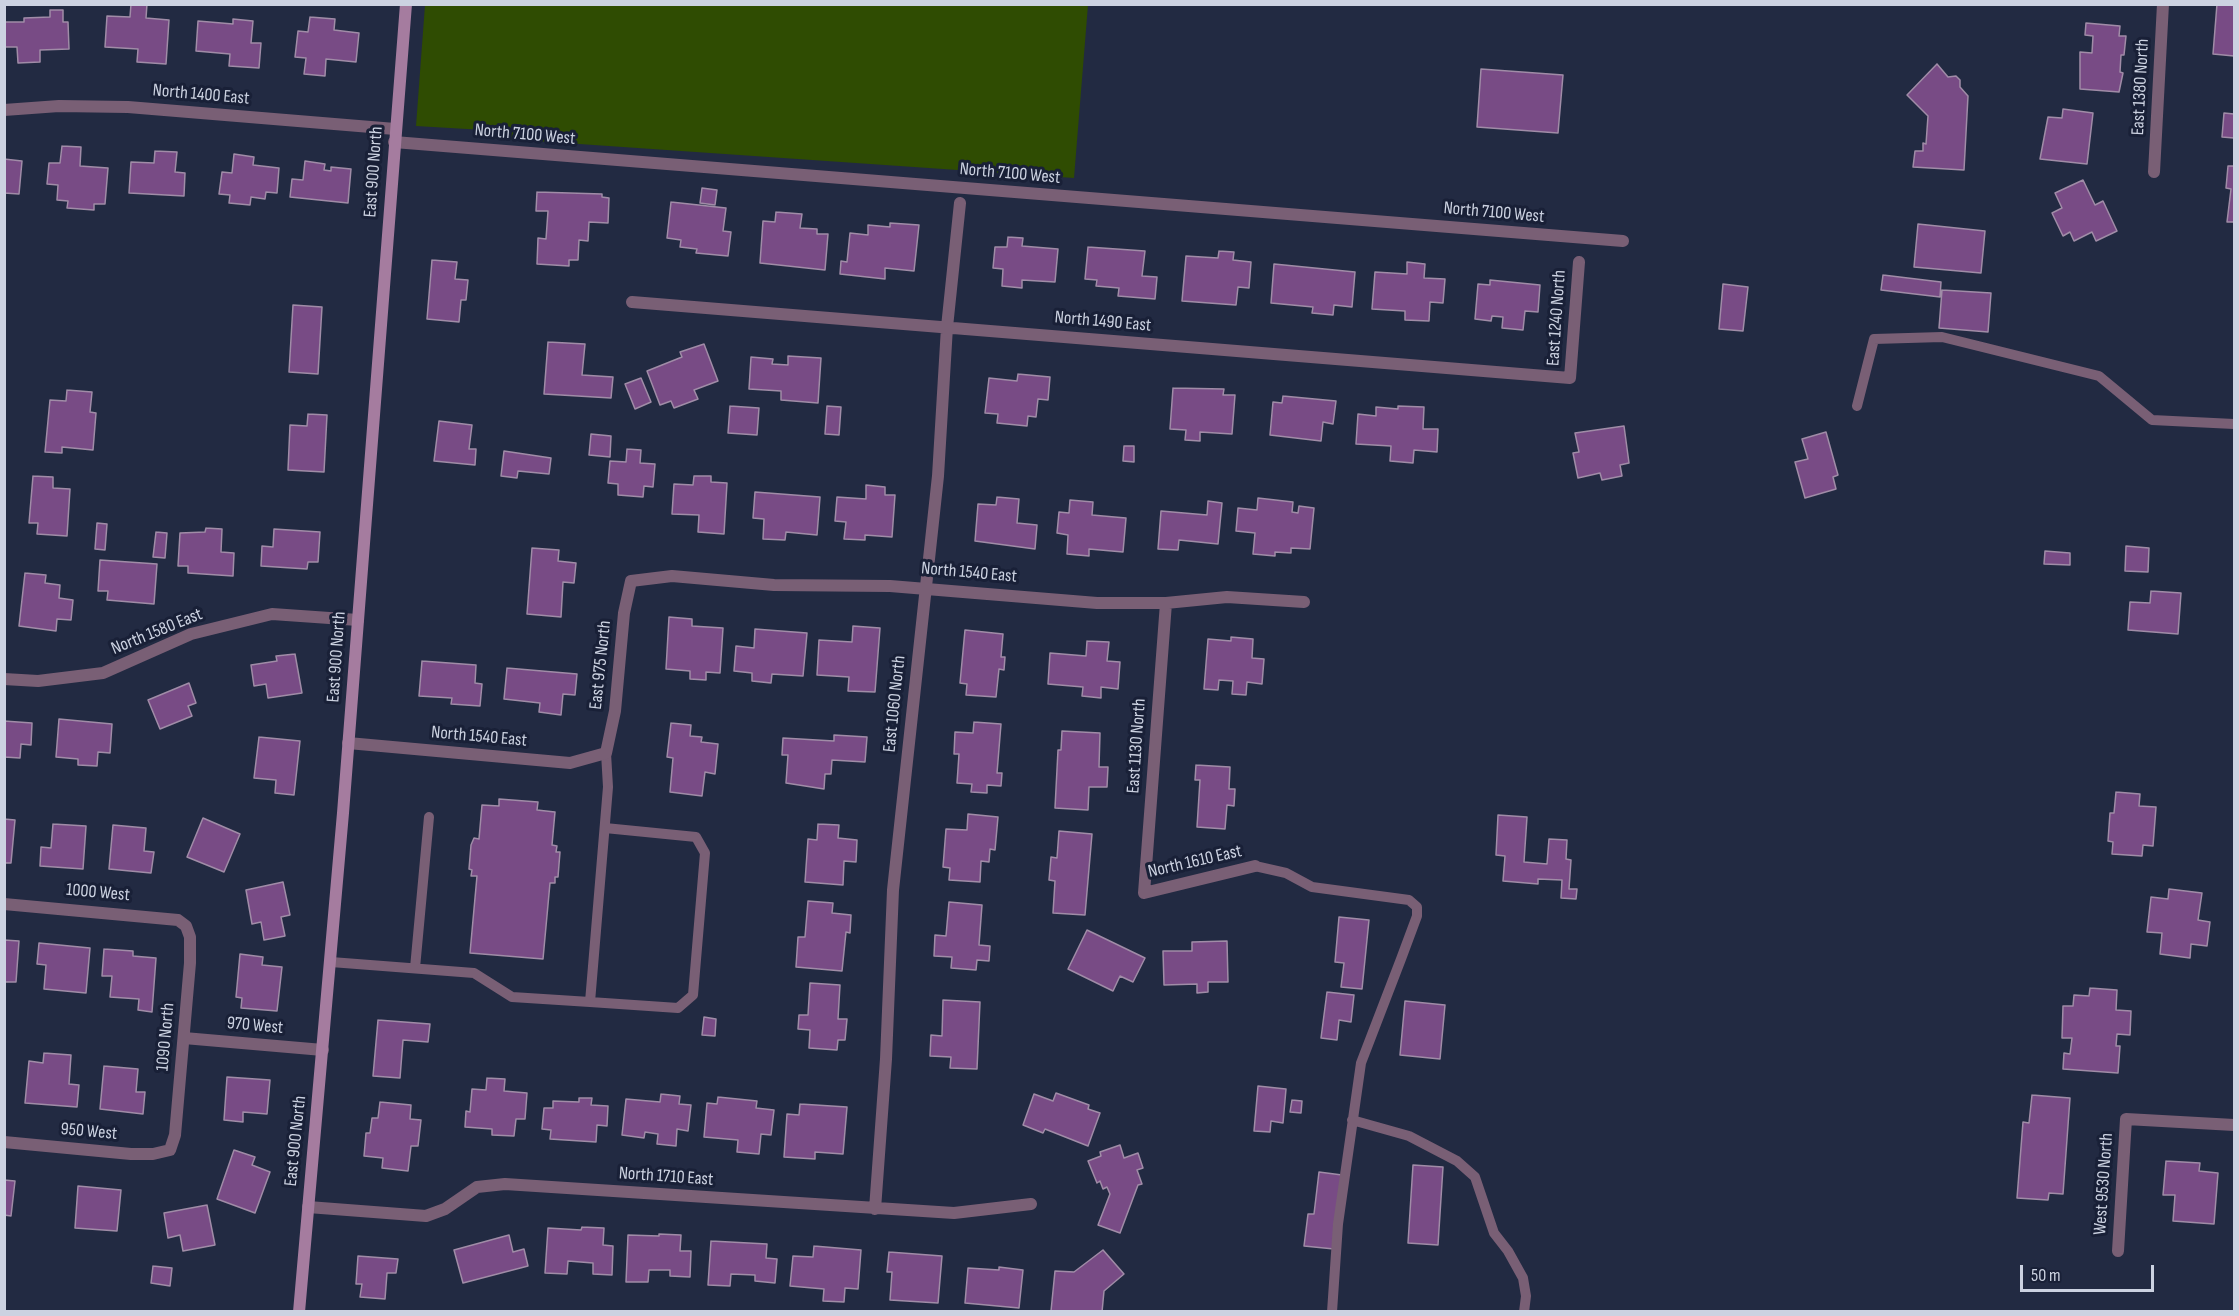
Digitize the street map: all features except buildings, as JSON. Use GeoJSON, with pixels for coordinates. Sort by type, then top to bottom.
{"type":"FeatureCollection","features":[{"type":"Feature","properties":{"kind":"street","name":"East 900 North"},"geometry":{"type":"LineString","coordinates":[[298,1311],[331,962],[406,4]]}},
{"type":"Feature","properties":{"kind":"street","name":"East 1380 North"},"geometry":{"type":"LineString","coordinates":[[2154,172],[2163,4]]}},
{"type":"Feature","properties":{"kind":"street","name":"North 1400 East"},"geometry":{"type":"LineString","coordinates":[[4,110],[59,106],[128,107],[395,129]]}},
{"type":"Feature","properties":{"kind":"street","name":"North 7100 West"},"geometry":{"type":"LineString","coordinates":[[394,142],[1623,241]]}},
{"type":"Feature","properties":{"kind":"street","name":"East 1060 North"},"geometry":{"type":"LineString","coordinates":[[875,1209],[886,1059],[893,890],[938,476],[948,327],[960,202]]}},
{"type":"Feature","properties":{"kind":"street","name":"East 1240 North"},"geometry":{"type":"LineString","coordinates":[[1570,378],[1579,262]]}},
{"type":"Feature","properties":{"kind":"street","name":"North 1490 East"},"geometry":{"type":"LineString","coordinates":[[632,302],[1570,378]]}},
{"type":"Feature","properties":{"kind":"street","name":"North 1540 East"},"geometry":{"type":"LineString","coordinates":[[631,581],[672,576],[774,585],[925,587],[1097,603],[1166,603],[1227,597],[1304,602]]}},
{"type":"Feature","properties":{"kind":"street","name":"East 975 North"},"geometry":{"type":"LineString","coordinates":[[606,753],[615,711],[624,613],[631,581]]}},
{"type":"Feature","properties":{"kind":"street","name":"East 1130 North"},"geometry":{"type":"LineString","coordinates":[[1144,893],[1166,603]]}},
{"type":"Feature","properties":{"kind":"street","name":"North 1580 East"},"geometry":{"type":"LineString","coordinates":[[4,679],[38,681],[103,673],[191,634],[272,614],[357,620]]}},
{"type":"Feature","properties":{"kind":"street","name":"North 1540 East"},"geometry":{"type":"LineString","coordinates":[[348,743],[570,763],[606,753]]}},
{"type":"Feature","properties":{"kind":"street","name":"North 1610 East"},"geometry":{"type":"LineString","coordinates":[[1144,893],[1255,866]]}},
{"type":"Feature","properties":{"kind":"street","name":"1000 West"},"geometry":{"type":"LineString","coordinates":[[4,904],[147,915],[177,920],[186,926]]}},
{"type":"Feature","properties":{"kind":"street","name":"1090 North"},"geometry":{"type":"LineString","coordinates":[[170,1150],[175,1135],[190,963],[190,937],[186,926]]}},
{"type":"Feature","properties":{"kind":"street","name":"970 West"},"geometry":{"type":"LineString","coordinates":[[184,1038],[323,1050]]}},
{"type":"Feature","properties":{"kind":"street","name":"West 9530 North"},"geometry":{"type":"LineString","coordinates":[[2118,1251],[2126,1119],[2235,1125]]}},
{"type":"Feature","properties":{"kind":"street","name":"950 West"},"geometry":{"type":"LineString","coordinates":[[4,1142],[131,1154],[153,1154],[170,1150]]}},
{"type":"Feature","properties":{"kind":"street","name":"North 1710 East"},"geometry":{"type":"LineString","coordinates":[[308,1207],[426,1216],[445,1209],[477,1187],[505,1184],[954,1213],[1030,1204]]}},
{"type":"Feature","properties":{"kind":"lane"},"geometry":{"type":"LineString","coordinates":[[1857,406],[1874,339],[1942,337],[2099,376],[2152,420],[2235,424]]}},
{"type":"Feature","properties":{"kind":"lane"},"geometry":{"type":"LineString","coordinates":[[590,1002],[608,787],[606,753]]}},
{"type":"Feature","properties":{"kind":"lane"},"geometry":{"type":"LineString","coordinates":[[415,968],[429,817]]}},
{"type":"Feature","properties":{"kind":"lane"},"geometry":{"type":"LineString","coordinates":[[331,962],[474,973],[512,997],[678,1008],[693,995],[705,853],[696,837],[605,828]]}},
{"type":"Feature","properties":{"kind":"lane"},"geometry":{"type":"LineString","coordinates":[[1255,866],[1286,873],[1312,887],[1409,900],[1417,907],[1405,949],[1361,1063],[1338,1224],[1332,1311]]}},
{"type":"Feature","properties":{"kind":"lane"},"geometry":{"type":"LineString","coordinates":[[1352,1120],[1409,1136],[1457,1161],[1475,1177],[1494,1233],[1508,1251],[1523,1278],[1526,1296],[1524,1311]]}},
{"type":"Feature","properties":{"kind":"green space"},"geometry":{"type":"Polygon","coordinates":[[[425,5],[1088,5],[1074,178],[492,138],[484,130],[416,126],[425,5]]]}}]}
